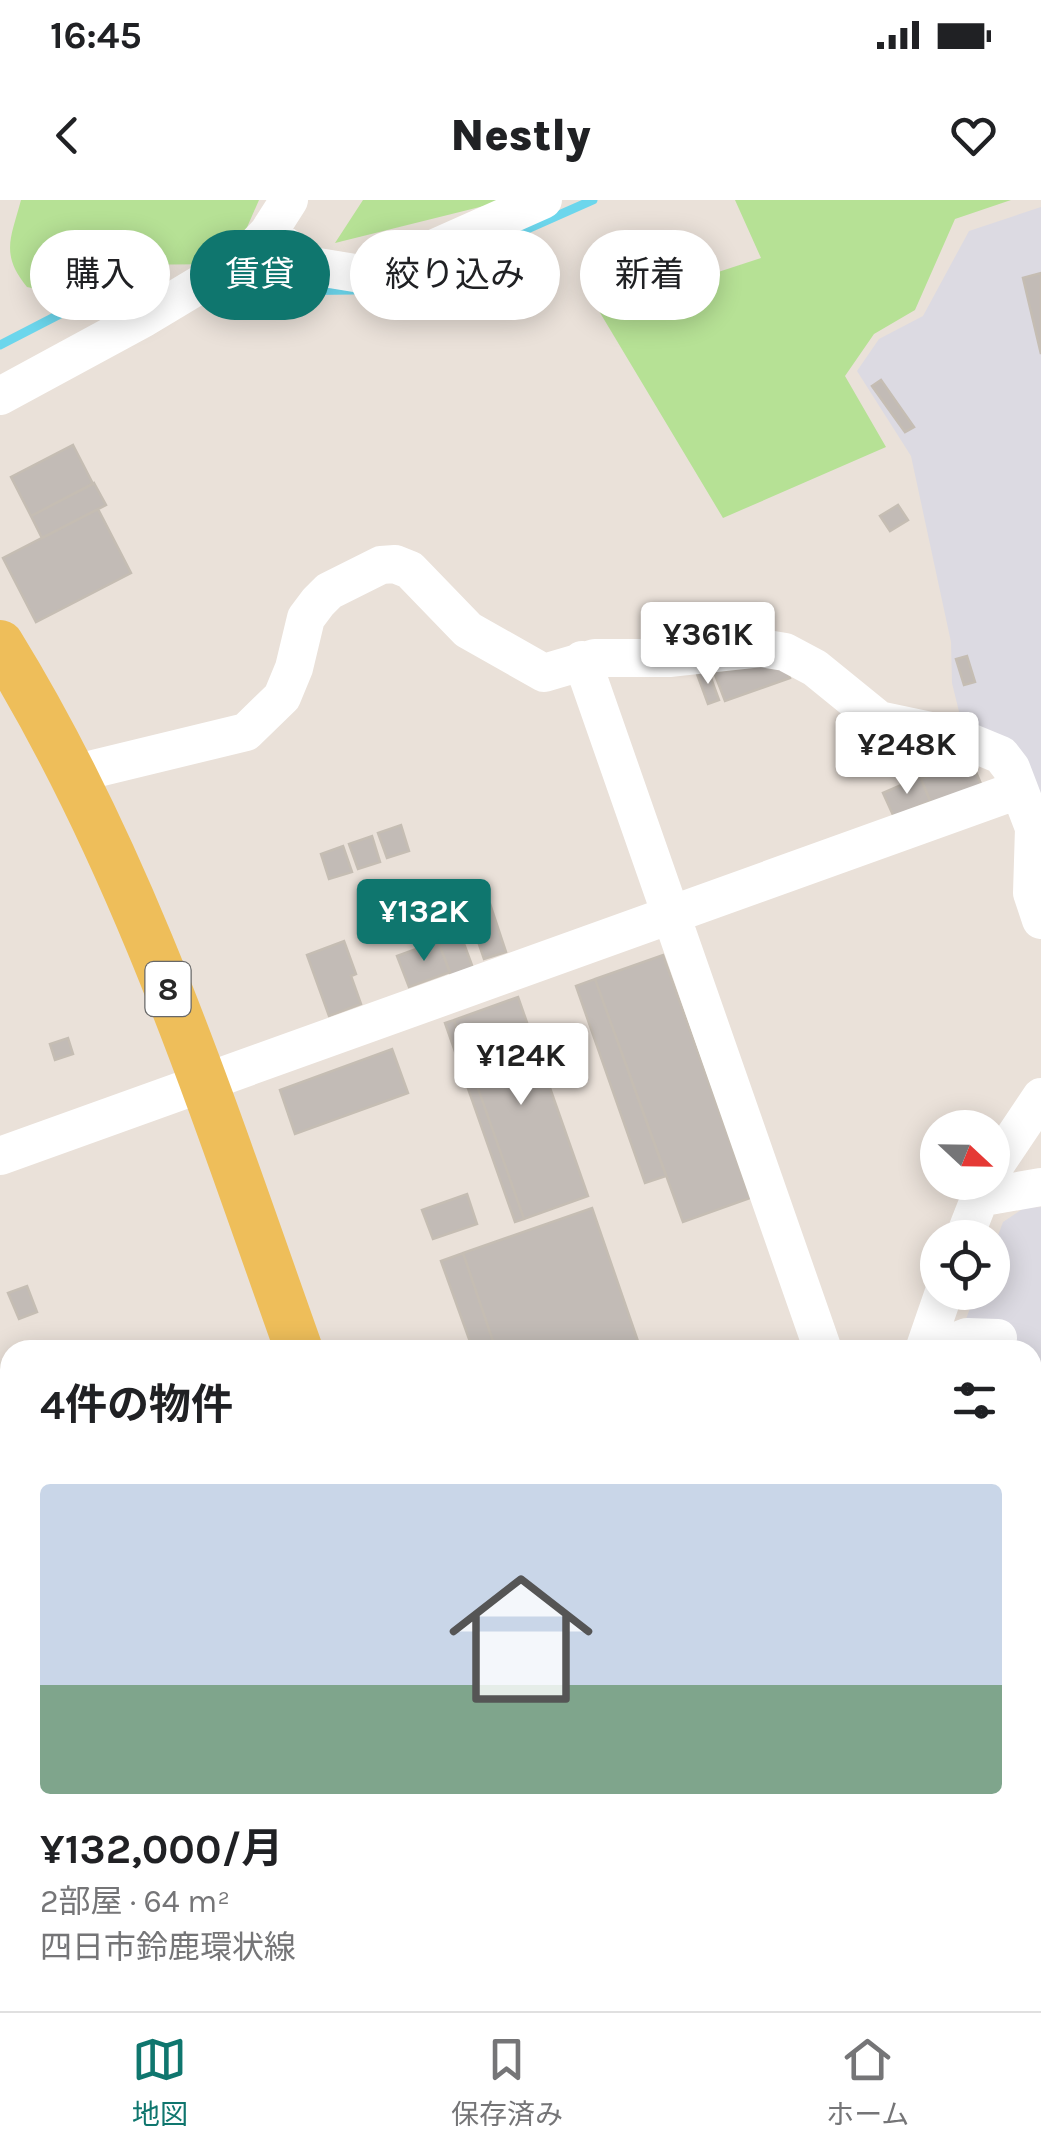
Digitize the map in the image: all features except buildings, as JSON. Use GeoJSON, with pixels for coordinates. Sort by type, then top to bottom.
{"type":"FeatureCollection","features":[{"type":"Feature","properties":{"kind":"main road","name":"8"},"geometry":{"type":"LineString","coordinates":[[0,644],[73,774],[138,909],[295,1340]]}},
{"type":"Feature","properties":{"kind":"street"},"geometry":{"type":"LineString","coordinates":[[271,230],[290,200]]}},
{"type":"Feature","properties":{"kind":"street"},"geometry":{"type":"LineString","coordinates":[[330,269],[367,274],[386,270],[543,200]]}},
{"type":"Feature","properties":{"kind":"street"},"geometry":{"type":"LineString","coordinates":[[0,396],[190,290]]}},
{"type":"Feature","properties":{"kind":"street"},"geometry":{"type":"LineString","coordinates":[[73,774],[246,732],[282,697],[294,668],[306,618],[318,602],[329,590],[381,565],[395,564],[410,570],[468,630],[544,673],[582,660],[706,655],[761,648],[785,652],[815,668],[880,720],[956,736],[1001,755],[1011,768],[1034,828],[1032,892],[1041,920]]}},
{"type":"Feature","properties":{"kind":"street"},"geometry":{"type":"LineString","coordinates":[[582,660],[820,1340]]}},
{"type":"Feature","properties":{"kind":"street"},"geometry":{"type":"LineString","coordinates":[[0,1156],[1018,790]]}},
{"type":"Feature","properties":{"kind":"street"},"geometry":{"type":"LineString","coordinates":[[1010,1144],[1041,1097]]}},
{"type":"Feature","properties":{"kind":"street"},"geometry":{"type":"LineString","coordinates":[[1010,1162],[1041,1139]]}},
{"type":"Feature","properties":{"kind":"street"},"geometry":{"type":"LineString","coordinates":[[1010,1182],[1041,1187]]}},
{"type":"Feature","properties":{"kind":"street"},"geometry":{"type":"LineString","coordinates":[[927,1340],[938,1310]]}},
{"type":"Feature","properties":{"kind":"street"},"geometry":{"type":"LineString","coordinates":[[959,1340],[998,1338]]}},
{"type":"Feature","properties":{"kind":"shaded area"},"geometry":{"type":"Polygon","coordinates":[[[1041,207],[1041,888],[1038,828],[963,728],[952,683],[951,642],[911,456],[857,371],[879,339],[923,316],[969,231],[1041,207]]]}},
{"type":"Feature","properties":{"kind":"shaded area"},"geometry":{"type":"Polygon","coordinates":[[[1041,1207],[1041,1340],[958,1340],[969,1310],[1010,1310],[1010,1220],[1006,1220],[1024,1208],[1041,1207]]]}},
{"type":"Feature","properties":{"kind":"green space"},"geometry":{"type":"Polygon","coordinates":[[[21,200],[259,200],[246,230],[190,230],[190,264],[170,265],[170,230],[30,230],[30,288],[13,265],[11,236],[21,200]]]}},
{"type":"Feature","properties":{"kind":"green space"},"geometry":{"type":"Polygon","coordinates":[[[363,200],[508,200],[387,230],[350,230],[350,239],[335,243],[363,200]]]}},
{"type":"Feature","properties":{"kind":"green space"},"geometry":{"type":"Polygon","coordinates":[[[735,200],[1011,200],[955,219],[915,310],[874,334],[845,376],[886,447],[723,518],[604,320],[720,320],[720,271],[761,258],[735,200]]]}},
{"type":"Feature","properties":{"kind":"waterway"},"geometry":{"type":"LineString","coordinates":[[525,230],[593,200]]}},
{"type":"Feature","properties":{"kind":"waterway"},"geometry":{"type":"LineString","coordinates":[[330,290],[350,290]]}},
{"type":"Feature","properties":{"kind":"waterway"},"geometry":{"type":"LineString","coordinates":[[0,345],[49,320]]}}]}
